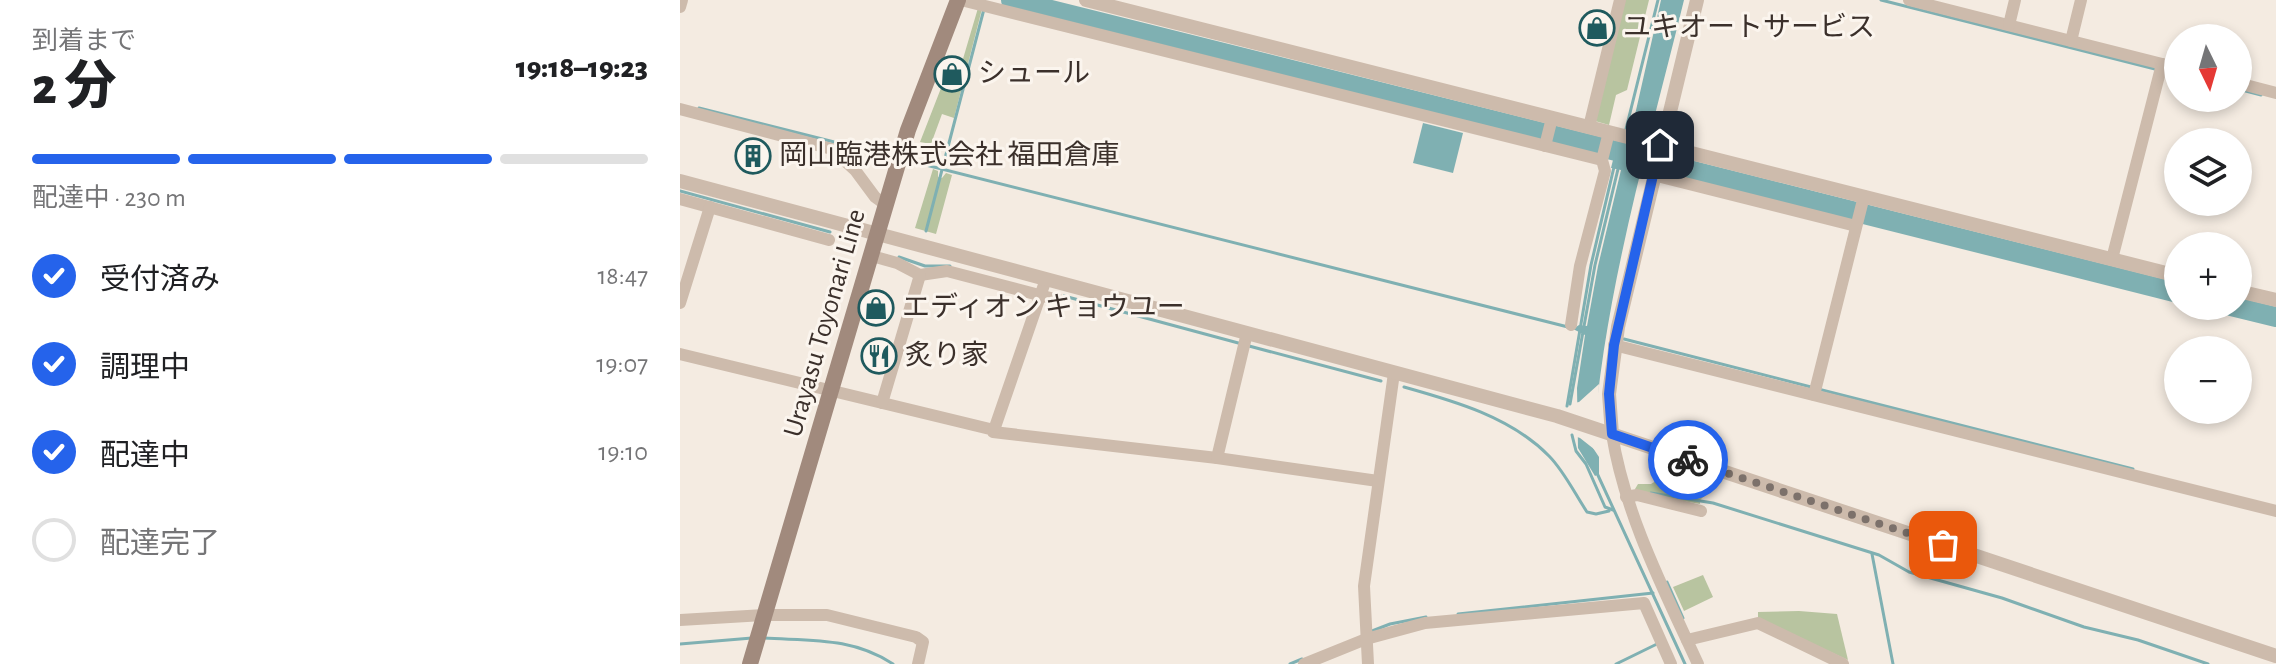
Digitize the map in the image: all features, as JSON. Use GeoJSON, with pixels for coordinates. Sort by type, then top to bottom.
{"type":"FeatureCollection","features":[{"type":"Feature","properties":{"kind":"main road","name":"Urayasu Toyonari Line"},"geometry":{"type":"LineString","coordinates":[[750,664],[916,108],[960,0]]}},
{"type":"Feature","properties":{"kind":"street"},"geometry":{"type":"LineString","coordinates":[[680,7],[682,0]]}},
{"type":"Feature","properties":{"kind":"street"},"geometry":{"type":"LineString","coordinates":[[960,0],[1546,144],[1655,144],[1860,212]]}},
{"type":"Feature","properties":{"kind":"street"},"geometry":{"type":"LineString","coordinates":[[1086,0],[1551,122],[1589,127],[1608,145]]}},
{"type":"Feature","properties":{"kind":"street"},"geometry":{"type":"LineString","coordinates":[[1589,127],[1620,0]]}},
{"type":"Feature","properties":{"kind":"street"},"geometry":{"type":"LineString","coordinates":[[1697,0],[1655,144],[1653,175],[1614,345],[1605,432],[1664,597],[1698,664]]}},
{"type":"Feature","properties":{"kind":"street"},"geometry":{"type":"LineString","coordinates":[[1909,0],[1950,5],[2161,68],[2112,259]]}},
{"type":"Feature","properties":{"kind":"street"},"geometry":{"type":"LineString","coordinates":[[2009,25],[2015,0]]}},
{"type":"Feature","properties":{"kind":"street"},"geometry":{"type":"LineString","coordinates":[[2071,41],[2081,0]]}},
{"type":"Feature","properties":{"kind":"street"},"geometry":{"type":"LineString","coordinates":[[2252,87],[2276,93]]}},
{"type":"Feature","properties":{"kind":"street"},"geometry":{"type":"LineString","coordinates":[[680,109],[832,149],[886,205]]}},
{"type":"Feature","properties":{"kind":"street"},"geometry":{"type":"LineString","coordinates":[[1546,144],[1551,122]]}},
{"type":"Feature","properties":{"kind":"street"},"geometry":{"type":"LineString","coordinates":[[1571,325],[1580,266],[1605,171],[1608,145]]}},
{"type":"Feature","properties":{"kind":"street"},"geometry":{"type":"LineString","coordinates":[[1653,175],[2112,259],[2164,272]]}},
{"type":"Feature","properties":{"kind":"street"},"geometry":{"type":"LineString","coordinates":[[680,181],[1046,279],[1245,341],[1394,373],[1562,418],[2276,656]]}},
{"type":"Feature","properties":{"kind":"street"},"geometry":{"type":"LineString","coordinates":[[680,199],[829,240]]}},
{"type":"Feature","properties":{"kind":"street"},"geometry":{"type":"LineString","coordinates":[[680,303],[710,207]]}},
{"type":"Feature","properties":{"kind":"street"},"geometry":{"type":"LineString","coordinates":[[1815,390],[1860,212]]}},
{"type":"Feature","properties":{"kind":"street"},"geometry":{"type":"LineString","coordinates":[[872,256],[897,263],[920,275],[947,271],[1062,301]]}},
{"type":"Feature","properties":{"kind":"street"},"geometry":{"type":"LineString","coordinates":[[882,403],[920,275]]}},
{"type":"Feature","properties":{"kind":"street"},"geometry":{"type":"LineString","coordinates":[[994,430],[1046,279]]}},
{"type":"Feature","properties":{"kind":"street"},"geometry":{"type":"LineString","coordinates":[[2252,294],[2276,300]]}},
{"type":"Feature","properties":{"kind":"street"},"geometry":{"type":"LineString","coordinates":[[1217,458],[1245,341]]}},
{"type":"Feature","properties":{"kind":"street"},"geometry":{"type":"LineString","coordinates":[[1614,345],[1815,390],[2276,511]]}},
{"type":"Feature","properties":{"kind":"street"},"geometry":{"type":"LineString","coordinates":[[680,354],[993,432],[1217,458],[1378,481]]}},
{"type":"Feature","properties":{"kind":"street"},"geometry":{"type":"LineString","coordinates":[[1368,664],[1364,586],[1394,373]]}},
{"type":"Feature","properties":{"kind":"street"},"geometry":{"type":"LineString","coordinates":[[1626,497],[1637,495],[1701,511]]}},
{"type":"Feature","properties":{"kind":"street"},"geometry":{"type":"LineString","coordinates":[[1304,664],[1366,635],[1425,623],[1646,605],[1664,597]]}},
{"type":"Feature","properties":{"kind":"street"},"geometry":{"type":"LineString","coordinates":[[1646,605],[1671,664]]}},
{"type":"Feature","properties":{"kind":"street"},"geometry":{"type":"LineString","coordinates":[[680,620],[827,615],[916,637],[923,642],[918,664]]}},
{"type":"Feature","properties":{"kind":"street"},"geometry":{"type":"LineString","coordinates":[[1687,640],[1758,623],[1843,664]]}},
{"type":"Feature","properties":{"kind":"green space"},"geometry":{"type":"Polygon","coordinates":[[[1625,0],[1649,0],[1627,90],[1616,95],[1609,125],[1595,121],[1625,0]]]}},
{"type":"Feature","properties":{"kind":"green space"},"geometry":{"type":"Polygon","coordinates":[[[978,8],[982,9],[954,118],[942,114],[931,144],[920,142],[943,83],[955,86],[978,8]]]}},
{"type":"Feature","properties":{"kind":"green space"},"geometry":{"type":"Polygon","coordinates":[[[933,169],[938,171],[938,177],[942,178],[946,173],[952,175],[936,234],[915,228],[933,169]]]}},
{"type":"Feature","properties":{"kind":"green space"},"geometry":{"type":"Polygon","coordinates":[[[1690,474],[1705,480],[1710,490],[1700,504],[1638,493],[1635,489],[1638,484],[1651,484],[1664,476],[1677,481],[1679,485],[1690,474]]]}},
{"type":"Feature","properties":{"kind":"green space"},"geometry":{"type":"Polygon","coordinates":[[[1703,575],[1713,597],[1684,611],[1673,587],[1703,575]]]}},
{"type":"Feature","properties":{"kind":"green space"},"geometry":{"type":"Polygon","coordinates":[[[1758,612],[1837,614],[1848,660],[1758,619],[1758,612]]]}},
{"type":"Feature","properties":{"kind":"water"},"geometry":{"type":"Polygon","coordinates":[[[1661,0],[1684,0],[1642,166],[1606,335],[1593,448],[1599,457],[1599,474],[1595,476],[1578,448],[1577,388],[1585,335],[1573,329],[1579,325],[1587,326],[1621,170],[1611,168],[1617,144],[1632,128],[1661,0]]]}},
{"type":"Feature","properties":{"kind":"water"},"geometry":{"type":"Polygon","coordinates":[[[1423,123],[1463,133],[1453,173],[1413,163],[1423,123]]]}},
{"type":"Feature","properties":{"kind":"pier"},"geometry":{"type":"Polygon","coordinates":[[[1611,168],[1620,170],[1588,315],[1585,314],[1594,265],[1616,173],[1611,172],[1611,168]]]}},
{"type":"Feature","properties":{"kind":"pier"},"geometry":{"type":"Polygon","coordinates":[[[1599,384],[1599,453],[1580,438],[1558,430],[1564,405],[1579,402],[1599,384]]]}},
{"type":"Feature","properties":{"kind":"waterway"},"geometry":{"type":"LineString","coordinates":[[1011,0],[1648,159]]}},
{"type":"Feature","properties":{"kind":"waterway"},"geometry":{"type":"LineString","coordinates":[[1625,133],[1658,0]]}},
{"type":"Feature","properties":{"kind":"waterway"},"geometry":{"type":"LineString","coordinates":[[1881,0],[2155,69]]}},
{"type":"Feature","properties":{"kind":"waterway"},"geometry":{"type":"LineString","coordinates":[[926,231],[984,9]]}},
{"type":"Feature","properties":{"kind":"waterway"},"geometry":{"type":"LineString","coordinates":[[2252,93],[2261,95]]}},
{"type":"Feature","properties":{"kind":"waterway"},"geometry":{"type":"LineString","coordinates":[[699,108],[882,154]]}},
{"type":"Feature","properties":{"kind":"waterway"},"geometry":{"type":"LineString","coordinates":[[914,162],[1568,327]]}},
{"type":"Feature","properties":{"kind":"waterway"},"geometry":{"type":"LineString","coordinates":[[1665,164],[2164,289]]}},
{"type":"Feature","properties":{"kind":"waterway"},"geometry":{"type":"LineString","coordinates":[[1567,406],[1591,265],[1614,167]]}},
{"type":"Feature","properties":{"kind":"waterway"},"geometry":{"type":"LineString","coordinates":[[1570,404],[1595,265],[1618,169]]}},
{"type":"Feature","properties":{"kind":"waterway"},"geometry":{"type":"LineString","coordinates":[[680,191],[830,232]]}},
{"type":"Feature","properties":{"kind":"waterway"},"geometry":{"type":"LineString","coordinates":[[899,257],[925,266],[950,266]]}},
{"type":"Feature","properties":{"kind":"waterway"},"geometry":{"type":"LineString","coordinates":[[1064,296],[1242,344]]}},
{"type":"Feature","properties":{"kind":"waterway"},"geometry":{"type":"LineString","coordinates":[[2252,311],[2276,317]]}},
{"type":"Feature","properties":{"kind":"waterway"},"geometry":{"type":"LineString","coordinates":[[1624,339],[1811,387]]}},
{"type":"Feature","properties":{"kind":"waterway"},"geometry":{"type":"LineString","coordinates":[[1249,346],[1381,381]]}},
{"type":"Feature","properties":{"kind":"waterway"},"geometry":{"type":"LineString","coordinates":[[1404,387],[1481,412],[1517,431],[1534,442],[1554,462],[1587,512],[1596,514],[1609,511]]}},
{"type":"Feature","properties":{"kind":"waterway"},"geometry":{"type":"LineString","coordinates":[[1818,389],[2133,469]]}},
{"type":"Feature","properties":{"kind":"waterway"},"geometry":{"type":"LineString","coordinates":[[1572,435],[1576,451],[1586,464],[1605,507],[1613,510]]}},
{"type":"Feature","properties":{"kind":"waterway"},"geometry":{"type":"LineString","coordinates":[[1596,471],[1685,664]]}},
{"type":"Feature","properties":{"kind":"waterway"},"geometry":{"type":"LineString","coordinates":[[1651,493],[1713,503],[1879,555],[1909,572],[2002,598],[2084,627],[2138,640],[2208,664]]}},
{"type":"Feature","properties":{"kind":"waterway"},"geometry":{"type":"LineString","coordinates":[[1872,554],[1893,664]]}},
{"type":"Feature","properties":{"kind":"waterway"},"geometry":{"type":"LineString","coordinates":[[1667,582],[1683,618]]}},
{"type":"Feature","properties":{"kind":"waterway"},"geometry":{"type":"LineString","coordinates":[[1458,614],[1653,593]]}},
{"type":"Feature","properties":{"kind":"waterway"},"geometry":{"type":"LineString","coordinates":[[1372,631],[1426,617]]}},
{"type":"Feature","properties":{"kind":"waterway"},"geometry":{"type":"LineString","coordinates":[[680,644],[752,638]]}},
{"type":"Feature","properties":{"kind":"waterway"},"geometry":{"type":"LineString","coordinates":[[764,638],[847,645],[878,655],[893,664]]}},
{"type":"Feature","properties":{"kind":"waterway"},"geometry":{"type":"LineString","coordinates":[[1616,664],[1659,643]]}},
{"type":"Feature","properties":{"kind":"waterway"},"geometry":{"type":"LineString","coordinates":[[1290,664],[1302,659]]}},
{"type":"Feature","properties":{"kind":"way so far"},"geometry":{"type":"LineString","coordinates":[[1688,460],[1943,545]]}},
{"type":"Feature","properties":{"kind":"place","name":"ユキオートサービス"},"geometry":{"type":"Point","coordinates":[1597,28]}},
{"type":"Feature","properties":{"kind":"place","name":"シュール"},"geometry":{"type":"Point","coordinates":[952,74]}},
{"type":"Feature","properties":{"kind":"place","name":"岡山臨港株式会社 福田倉庫"},"geometry":{"type":"Point","coordinates":[753,156]}},
{"type":"Feature","properties":{"kind":"place","name":"エディオン キョウユー"},"geometry":{"type":"Point","coordinates":[876,308]}},
{"type":"Feature","properties":{"kind":"place","name":"炙り家"},"geometry":{"type":"Point","coordinates":[879,356]}},
{"type":"Feature","properties":{"kind":"route"},"geometry":{"type":"LineString","coordinates":[[1660,145],[1614,345],[1610,420],[1612,434],[1688,460]]}}]}
